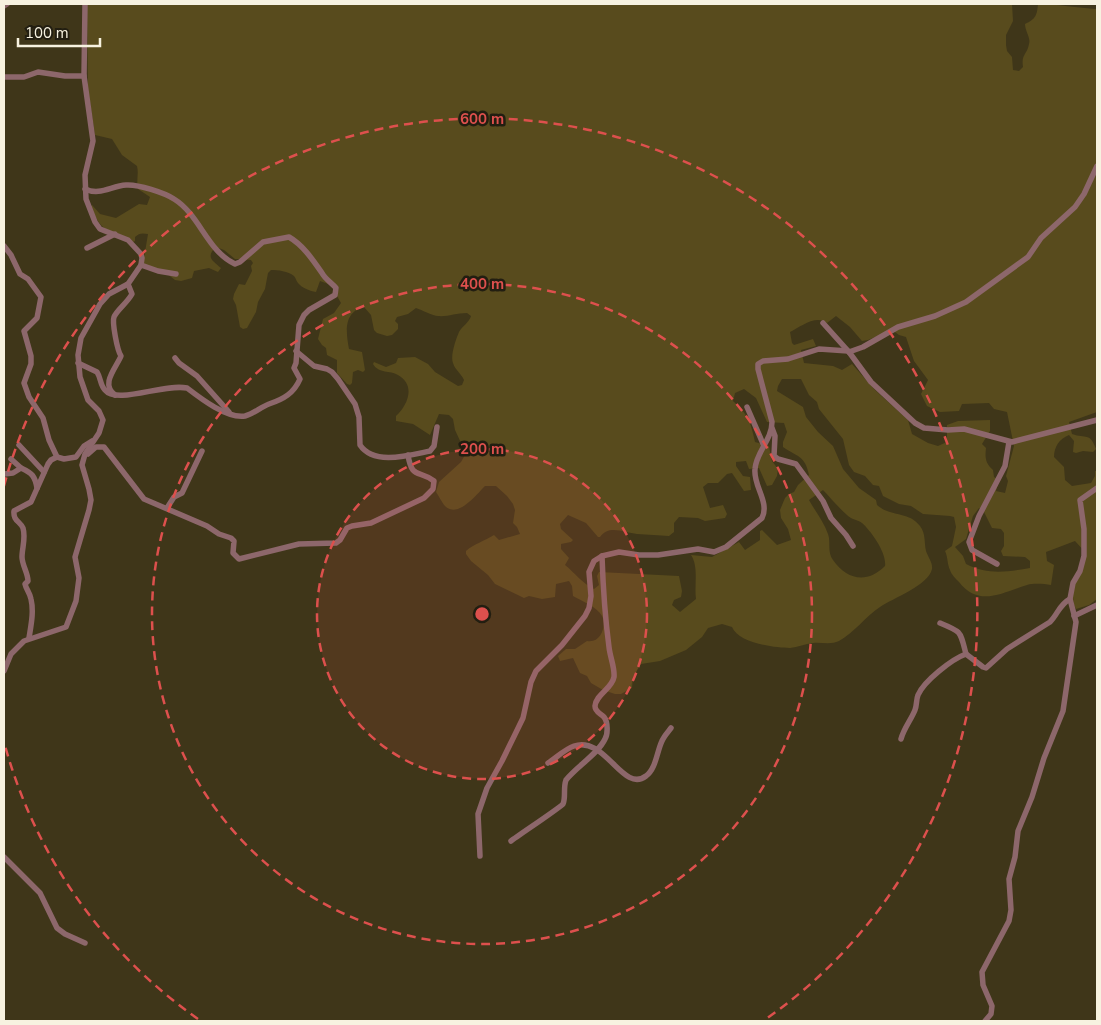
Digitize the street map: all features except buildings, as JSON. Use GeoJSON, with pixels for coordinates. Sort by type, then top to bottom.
{"type":"FeatureCollection","features":[{"type":"Feature","properties":{"kind":"street"},"geometry":{"type":"LineString","coordinates":[[4,671],[11,654],[17,646],[28,638],[64,628],[76,601],[80,578],[75,557],[90,510],[91,500],[82,465],[102,426],[102,416],[88,400],[80,377],[78,363],[80,338],[100,304],[108,294],[128,284],[141,265],[142,258],[142,254],[128,240],[100,229],[94,222],[86,199],[85,175],[93,141],[84,76],[85,4]]}},
{"type":"Feature","properties":{"kind":"street"},"geometry":{"type":"LineString","coordinates":[[4,77],[24,77],[38,72],[65,76],[84,76]]}},
{"type":"Feature","properties":{"kind":"street"},"geometry":{"type":"LineString","coordinates":[[854,546],[831,518],[826,505],[796,464],[774,456],[775,436],[758,364],[763,360],[788,359],[819,349],[848,351],[863,346],[898,327],[935,316],[966,302],[1028,257],[1041,238],[1075,207],[1084,194],[1097,166]]}},
{"type":"Feature","properties":{"kind":"street"},"geometry":{"type":"LineString","coordinates":[[78,363],[97,372],[105,390],[109,394],[117,396],[167,387],[181,387],[186,388],[232,415],[245,416],[281,400],[292,392],[300,379],[294,368],[299,325],[309,310],[335,296],[336,288],[323,275],[317,264],[305,252],[299,242],[290,237],[263,242],[240,262],[235,264],[214,247],[192,214],[174,199],[131,185],[93,193],[85,189]]}},
{"type":"Feature","properties":{"kind":"street"},"geometry":{"type":"LineString","coordinates":[[87,248],[114,234]]}},
{"type":"Feature","properties":{"kind":"street"},"geometry":{"type":"LineString","coordinates":[[4,246],[11,255],[20,274],[28,279],[41,298],[37,318],[24,331],[31,356],[31,364],[24,383],[34,407],[42,418],[49,440],[58,457],[64,459],[76,457],[84,446],[96,439]]}},
{"type":"Feature","properties":{"kind":"street"},"geometry":{"type":"LineString","coordinates":[[141,265],[158,271],[176,274]]}},
{"type":"Feature","properties":{"kind":"street"},"geometry":{"type":"LineString","coordinates":[[117,396],[112,392],[109,380],[120,356],[116,347],[113,322],[115,315],[132,294],[128,284]]}},
{"type":"Feature","properties":{"kind":"street"},"geometry":{"type":"LineString","coordinates":[[823,322],[848,351],[870,382],[915,423],[924,428],[964,429],[980,432],[1009,442],[1097,420]]}},
{"type":"Feature","properties":{"kind":"street"},"geometry":{"type":"LineString","coordinates":[[296,351],[314,366],[332,372],[338,379],[355,404],[359,418],[360,443],[363,449],[383,458],[432,450],[437,427]]}},
{"type":"Feature","properties":{"kind":"street"},"geometry":{"type":"LineString","coordinates":[[175,358],[197,376],[232,415]]}},
{"type":"Feature","properties":{"kind":"street"},"geometry":{"type":"LineString","coordinates":[[747,407],[764,446]]}},
{"type":"Feature","properties":{"kind":"street"},"geometry":{"type":"LineString","coordinates":[[480,856],[478,814],[487,788],[496,774],[523,718],[531,682],[536,672],[562,645],[586,616],[590,608],[589,572],[594,561],[602,556],[619,552],[658,555],[698,548],[714,552],[726,546],[758,522],[764,515],[764,501],[754,470],[764,446],[769,440],[772,428]]}},
{"type":"Feature","properties":{"kind":"street"},"geometry":{"type":"LineString","coordinates":[[997,564],[976,553],[971,548],[969,542],[978,516],[1005,466],[1009,442]]}},
{"type":"Feature","properties":{"kind":"street"},"geometry":{"type":"LineString","coordinates":[[19,445],[44,472]]}},
{"type":"Feature","properties":{"kind":"street"},"geometry":{"type":"LineString","coordinates":[[84,460],[96,447],[104,447],[144,499],[208,526],[219,534],[231,538],[234,541],[233,553],[239,559],[311,542],[336,543],[348,528],[377,521],[424,498],[433,489],[433,479],[415,472],[410,465],[408,455]]}},
{"type":"Feature","properties":{"kind":"street"},"geometry":{"type":"LineString","coordinates":[[167,508],[174,497],[182,493],[202,451]]}},
{"type":"Feature","properties":{"kind":"street"},"geometry":{"type":"LineString","coordinates":[[28,638],[33,615],[31,599],[25,585],[28,581],[27,573],[22,560],[23,528],[13,515],[15,510],[31,502],[49,462],[58,457]]}},
{"type":"Feature","properties":{"kind":"street"},"geometry":{"type":"LineString","coordinates":[[11,459],[21,468],[32,473],[37,490]]}},
{"type":"Feature","properties":{"kind":"street"},"geometry":{"type":"LineString","coordinates":[[4,474],[13,473],[21,468]]}},
{"type":"Feature","properties":{"kind":"street"},"geometry":{"type":"LineString","coordinates":[[985,1021],[991,1014],[992,1006],[983,985],[982,972],[1009,921],[1011,910],[1009,879],[1015,857],[1018,831],[1032,797],[1044,758],[1062,717],[1076,622],[1070,599],[1073,583],[1080,571],[1084,556],[1084,529],[1080,500],[1097,488]]}},
{"type":"Feature","properties":{"kind":"street"},"geometry":{"type":"LineString","coordinates":[[511,840],[560,807],[563,803],[566,780],[598,749],[606,738],[604,718],[597,712],[595,704],[611,684],[614,674],[609,648],[602,556]]}},
{"type":"Feature","properties":{"kind":"street"},"geometry":{"type":"LineString","coordinates":[[940,623],[958,630],[966,654],[983,668],[986,668],[1006,649],[1050,622],[1060,606],[1070,599]]}},
{"type":"Feature","properties":{"kind":"street"},"geometry":{"type":"LineString","coordinates":[[1074,616],[1097,605]]}},
{"type":"Feature","properties":{"kind":"street"},"geometry":{"type":"LineString","coordinates":[[901,739],[904,729],[916,708],[917,696],[921,690],[946,665],[966,654]]}},
{"type":"Feature","properties":{"kind":"street"},"geometry":{"type":"LineString","coordinates":[[548,763],[575,745],[586,745],[598,749],[630,778],[641,778],[647,776],[651,770],[662,740],[671,728]]}},
{"type":"Feature","properties":{"kind":"street"},"geometry":{"type":"LineString","coordinates":[[4,857],[40,893],[57,928],[65,934],[85,943]]}},
{"type":"Feature","properties":{"kind":"shaded area"},"geometry":{"type":"Polygon","coordinates":[[[87,4],[1012,4],[1013,21],[1006,35],[1006,45],[1007,51],[1012,57],[1013,70],[1019,71],[1023,67],[1023,57],[1029,42],[1025,24],[1035,16],[1038,4],[1097,9],[1097,412],[1069,422],[1072,434],[1089,438],[1096,449],[1093,452],[1073,452],[1074,441],[1069,435],[1058,444],[1054,457],[1064,467],[1065,480],[1072,486],[1091,483],[1095,476],[1095,471],[1097,471],[1097,599],[1089,605],[1076,609],[1073,596],[1074,589],[1085,552],[1075,541],[1046,552],[1047,561],[1054,565],[1051,585],[1030,584],[991,596],[975,594],[967,590],[951,573],[945,551],[952,546],[956,527],[954,517],[923,514],[911,506],[899,504],[883,496],[879,486],[873,485],[865,476],[854,472],[849,465],[843,439],[819,409],[817,402],[809,395],[801,379],[782,379],[777,391],[803,407],[806,417],[833,446],[843,469],[859,488],[876,500],[877,505],[882,509],[910,518],[920,526],[924,535],[926,551],[932,564],[929,575],[917,586],[880,607],[850,634],[839,641],[813,643],[790,648],[767,646],[749,641],[741,637],[732,627],[722,624],[708,628],[702,637],[686,650],[660,661],[641,664],[633,677],[632,688],[621,694],[603,690],[591,683],[587,676],[580,673],[573,658],[560,661],[558,656],[566,649],[575,649],[587,641],[596,640],[599,637],[604,624],[600,613],[573,596],[572,586],[569,581],[556,584],[555,597],[542,599],[529,596],[524,598],[495,584],[488,575],[471,561],[466,551],[476,544],[494,535],[499,540],[520,534],[513,523],[515,510],[513,504],[496,486],[485,486],[467,504],[461,507],[450,509],[445,506],[436,492],[439,482],[461,462],[465,455],[455,430],[453,419],[449,415],[439,414],[430,435],[413,424],[396,421],[396,416],[407,401],[407,384],[398,375],[381,371],[373,364],[374,362],[386,367],[396,363],[398,358],[415,357],[458,386],[462,385],[464,380],[452,360],[453,352],[459,332],[471,316],[467,313],[436,316],[416,308],[408,314],[397,317],[395,321],[398,324],[398,329],[392,335],[387,336],[374,330],[371,315],[364,307],[357,310],[349,318],[347,330],[348,343],[349,349],[362,352],[365,370],[363,372],[358,370],[353,372],[350,385],[337,373],[337,360],[327,355],[326,348],[318,339],[323,319],[334,313],[341,303],[337,296],[339,288],[320,281],[316,292],[314,292],[297,282],[292,274],[271,270],[268,273],[265,289],[258,302],[256,312],[247,328],[243,329],[240,327],[233,299],[239,284],[245,285],[252,271],[251,266],[253,263],[251,260],[235,259],[224,250],[216,247],[211,254],[211,259],[221,268],[218,272],[209,268],[194,271],[192,278],[181,281],[175,280],[166,273],[143,264],[148,234],[142,233],[138,235],[133,242],[107,231],[95,216],[91,208],[92,205],[100,214],[116,218],[139,204],[147,205],[150,197],[138,189],[137,166],[122,155],[112,139],[95,135],[88,89],[87,4]],[[836,316],[827,323],[818,320],[813,321],[790,332],[794,345],[813,339],[816,346],[801,350],[804,363],[833,366],[842,370],[852,364],[875,390],[908,420],[912,434],[928,443],[938,446],[947,442],[947,425],[958,421],[990,420],[990,431],[982,444],[986,448],[987,462],[993,470],[994,477],[999,480],[996,491],[1005,493],[1008,481],[1006,476],[1014,446],[1007,412],[994,409],[989,403],[962,404],[959,411],[940,412],[927,406],[921,394],[928,380],[914,361],[906,337],[892,330],[862,341],[850,327],[836,316]],[[744,389],[735,393],[733,401],[748,419],[755,442],[769,446],[772,461],[778,469],[777,476],[772,485],[767,486],[759,468],[749,469],[746,461],[736,462],[736,466],[743,476],[750,477],[751,490],[744,491],[732,473],[727,474],[718,483],[708,483],[703,487],[710,508],[723,505],[727,514],[725,518],[705,521],[698,518],[679,517],[674,523],[674,532],[669,536],[612,530],[598,537],[586,523],[568,515],[560,524],[561,529],[573,540],[561,544],[561,549],[569,558],[565,565],[586,584],[594,589],[599,585],[597,576],[599,572],[679,576],[682,591],[681,597],[674,600],[672,605],[680,612],[696,599],[696,571],[691,555],[712,557],[739,542],[745,550],[760,540],[760,531],[762,530],[777,545],[791,540],[788,529],[781,518],[780,510],[785,498],[794,492],[798,485],[809,475],[807,468],[800,457],[783,447],[787,432],[784,423],[767,422],[756,398],[744,389]],[[823,490],[809,500],[829,537],[830,554],[844,572],[864,577],[878,572],[885,566],[884,555],[881,549],[870,531],[862,523],[848,516],[823,490]],[[979,508],[973,516],[966,539],[955,547],[963,556],[966,564],[990,571],[1030,568],[1030,561],[1025,557],[1003,556],[1001,551],[1004,546],[1004,533],[1001,529],[992,528],[984,512],[979,508]]]}}]}
